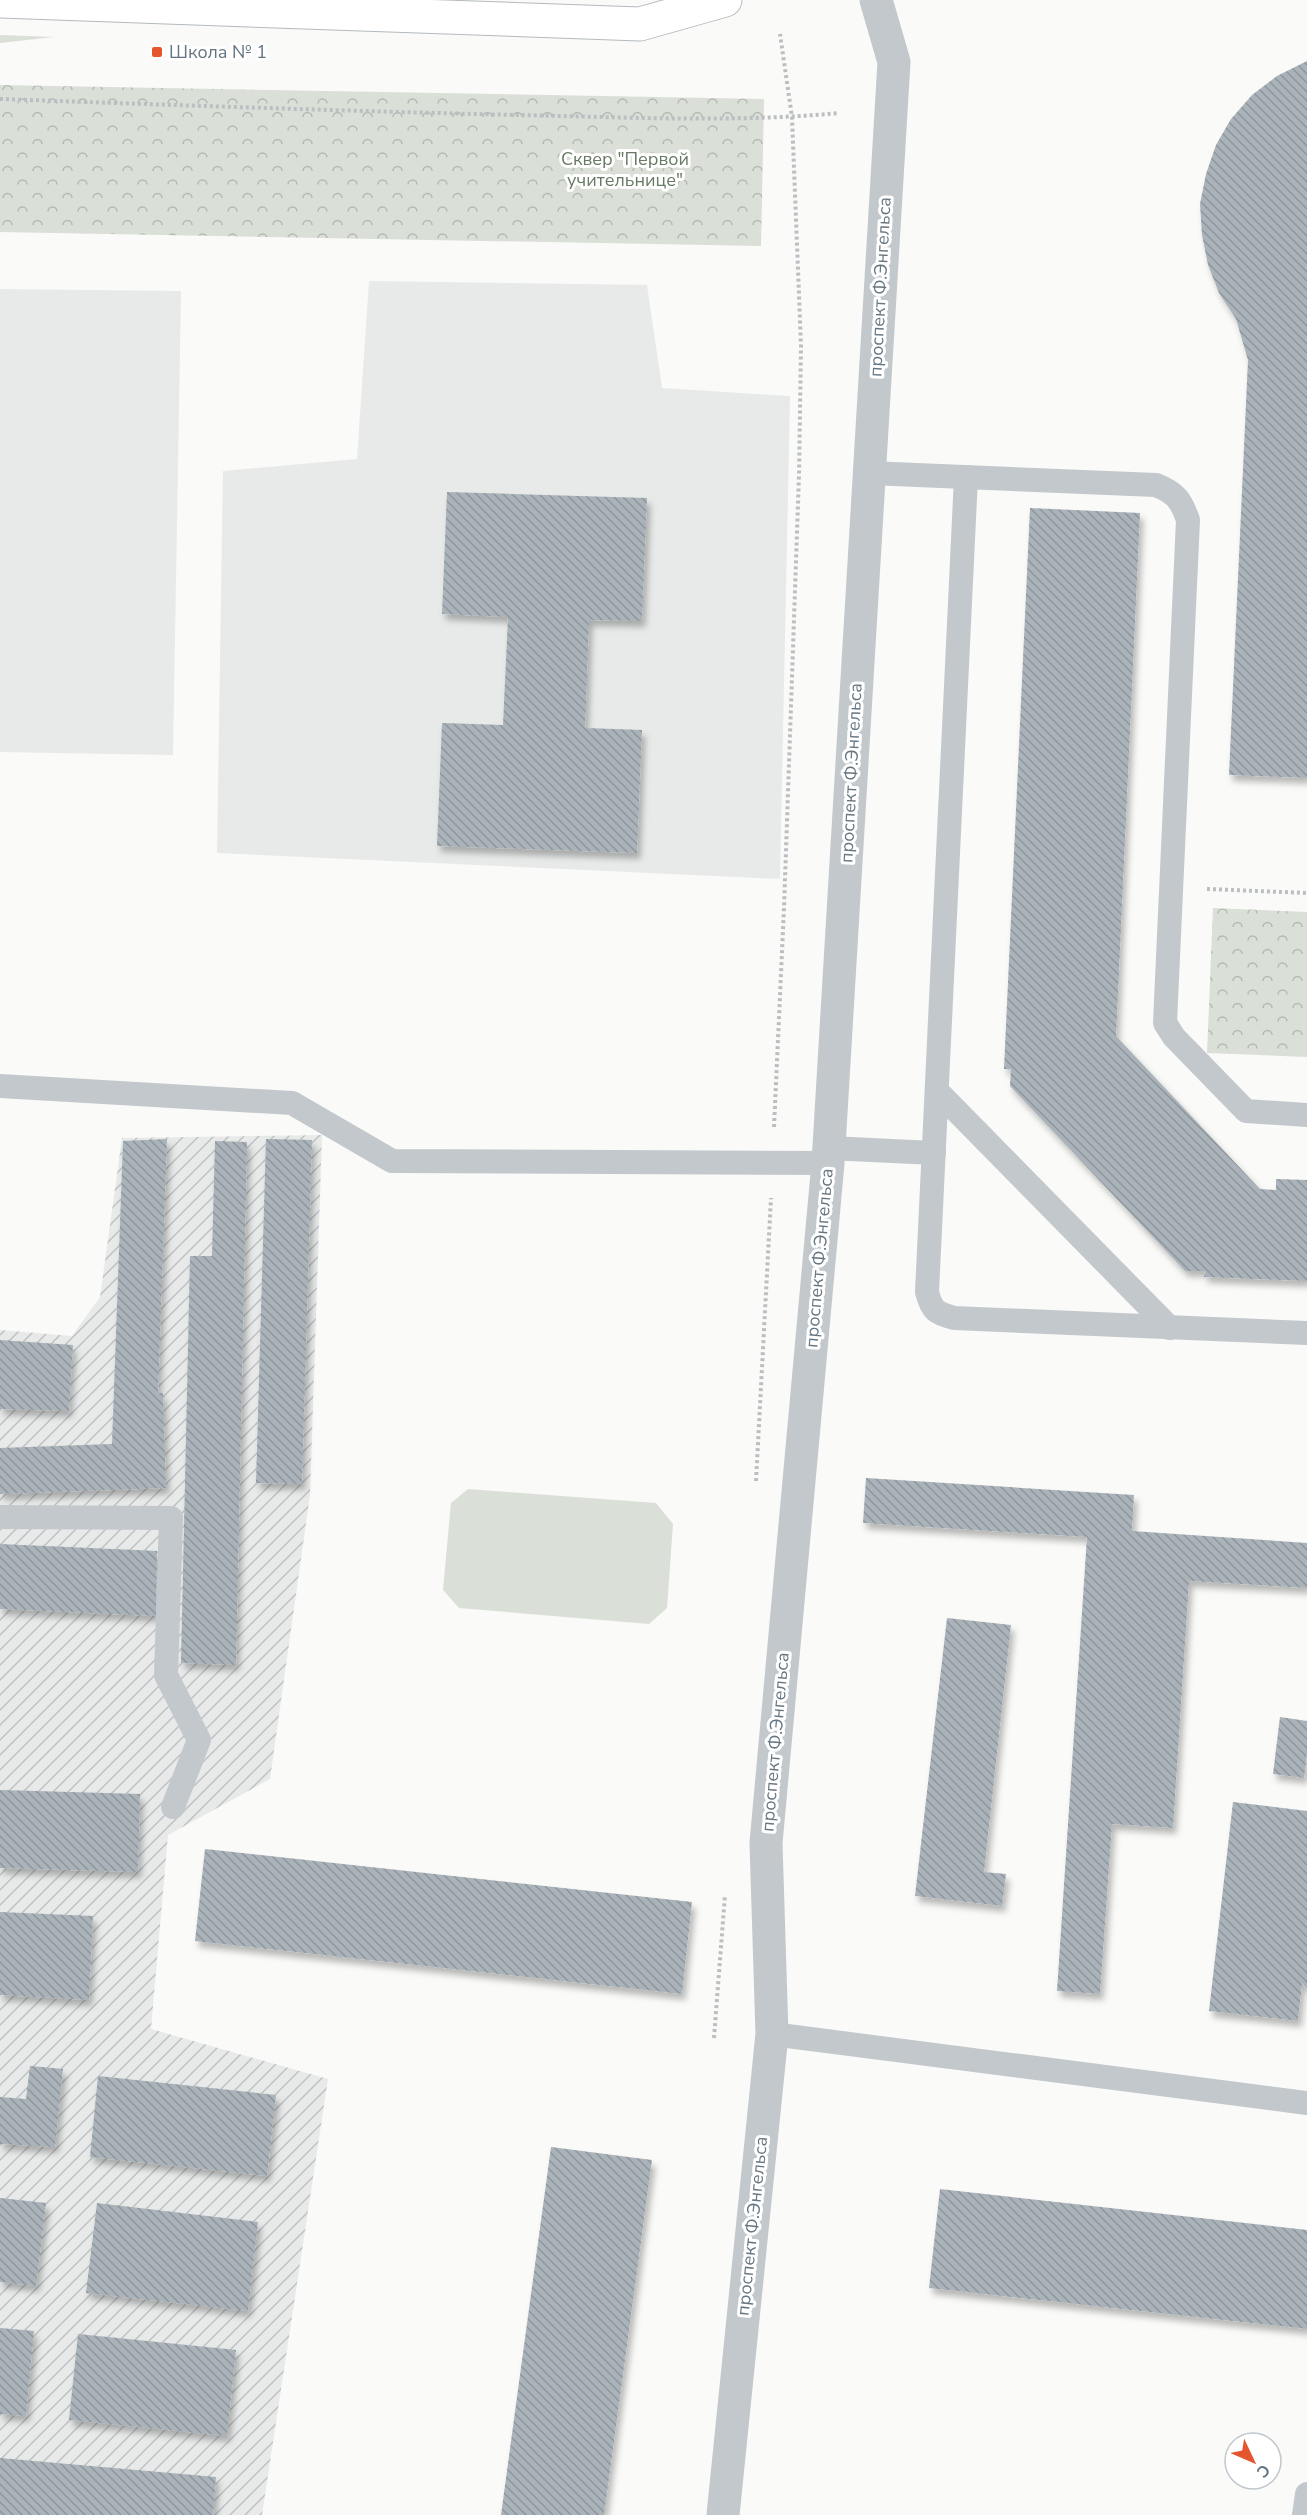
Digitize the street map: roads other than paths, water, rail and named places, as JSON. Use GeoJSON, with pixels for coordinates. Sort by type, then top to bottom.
{"type":"FeatureCollection","features":[{"type":"Feature","properties":{"kind":"main road"},"geometry":{"type":"LineString","coordinates":[[0,1],[640,24],[725,0]]}},
{"type":"Feature","properties":{"kind":"street","name":"проспект Ф.Энгельса"},"geometry":{"type":"LineString","coordinates":[[723,2515],[772,2034],[766,1843],[828,1155],[894,62],[876,0]]}},
{"type":"Feature","properties":{"kind":"lane"},"geometry":{"type":"LineString","coordinates":[[869,472],[1156,485],[1172,491],[1182,502],[1188,520],[1165,1023],[1174,1036],[1246,1111],[1307,1115]]}},
{"type":"Feature","properties":{"kind":"lane"},"geometry":{"type":"LineString","coordinates":[[966,477],[927,1292],[931,1304],[939,1314],[954,1318],[1307,1334]]}},
{"type":"Feature","properties":{"kind":"lane"},"geometry":{"type":"LineString","coordinates":[[0,1086],[292,1102],[392,1161],[772,1162],[828,1155],[934,1153]]}},
{"type":"Feature","properties":{"kind":"lane"},"geometry":{"type":"LineString","coordinates":[[937,1091],[1170,1328]]}},
{"type":"Feature","properties":{"kind":"lane"},"geometry":{"type":"LineString","coordinates":[[0,1517],[171,1518],[166,1675],[199,1740],[173,1807]]}},
{"type":"Feature","properties":{"kind":"lane"},"geometry":{"type":"LineString","coordinates":[[772,2034],[1307,2103]]}},
{"type":"Feature","properties":{"kind":"lane"},"geometry":{"type":"LineString","coordinates":[[1304,2515],[1307,2494]]}},
{"type":"Feature","properties":{"kind":"place","name":"Школа № 1"},"geometry":{"type":"Point","coordinates":[157,52]}},
{"type":"Feature","properties":{"kind":"park label","name":"Сквер \"Первой учительнице\""},"geometry":{"type":"Point","coordinates":[625,169]}}]}
